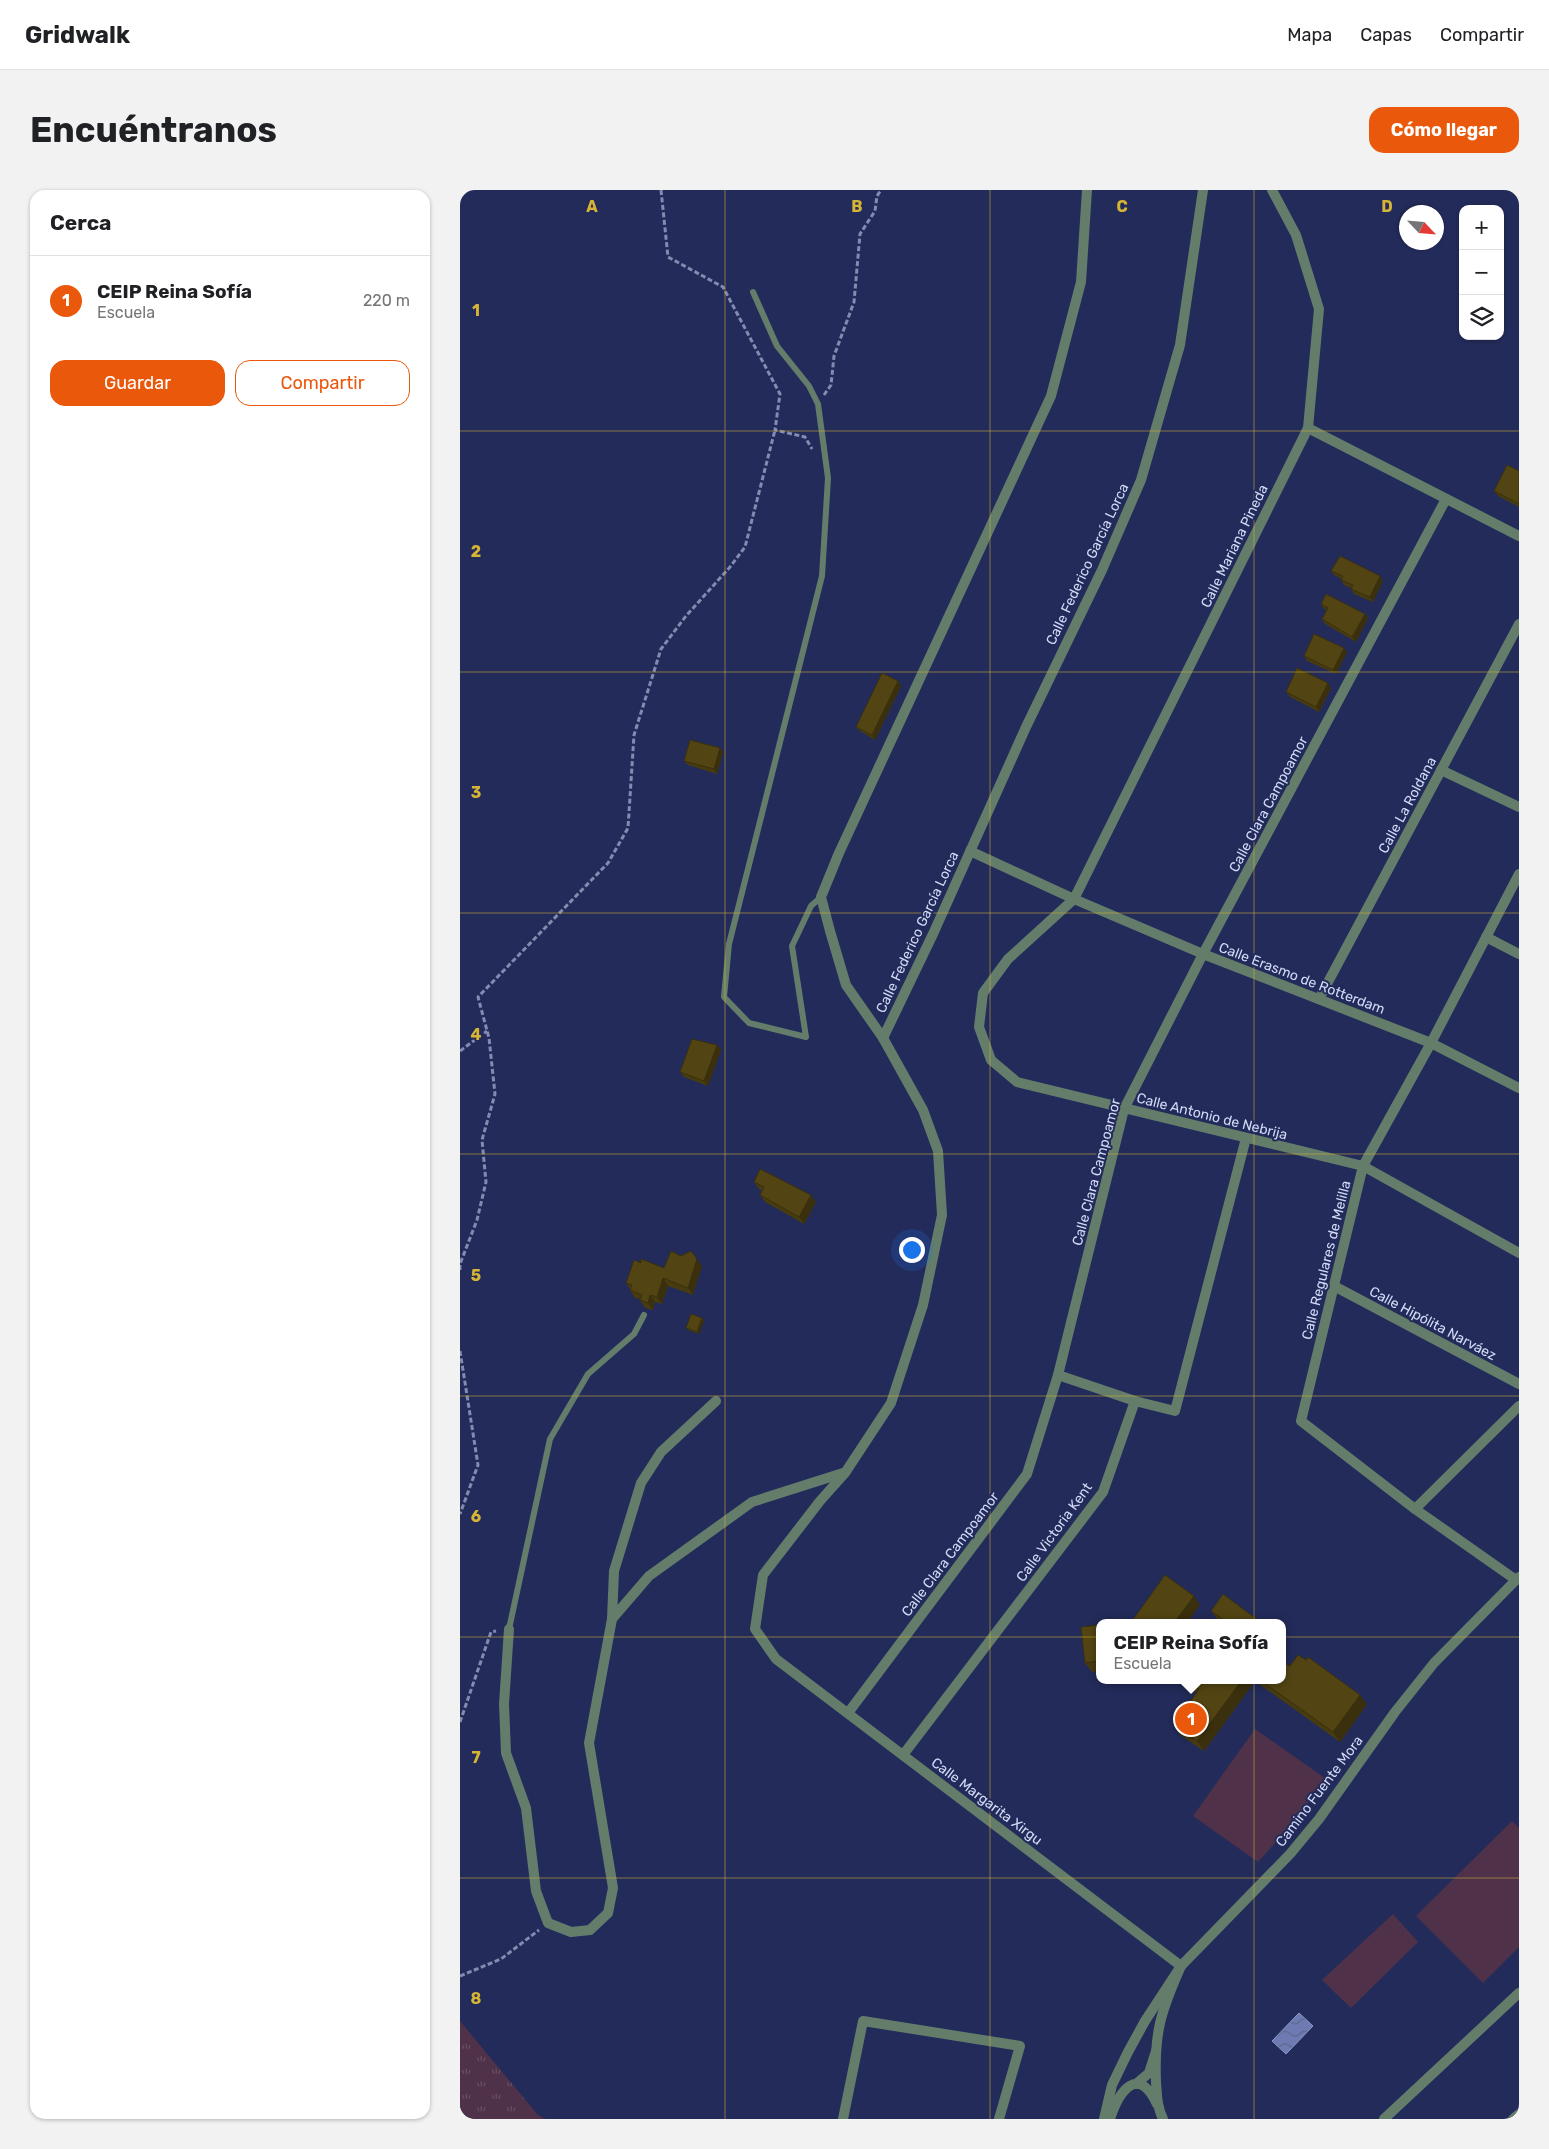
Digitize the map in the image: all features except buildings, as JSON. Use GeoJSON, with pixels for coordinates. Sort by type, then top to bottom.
{"type":"FeatureCollection","features":[{"type":"Feature","properties":{"kind":"street"},"geometry":{"type":"LineString","coordinates":[[612,1619],[649,1576],[752,1502],[845,1473],[891,1403],[923,1305],[942,1215],[938,1151],[923,1110],[883,1038],[846,985],[822,897],[839,853],[1051,396],[1080,282],[1088,190]]}},
{"type":"Feature","properties":{"kind":"street","name":"Calle Federico García Lorca"},"geometry":{"type":"LineString","coordinates":[[883,1038],[1026,727],[1102,570],[1141,480],[1180,345],[1203,190]]}},
{"type":"Feature","properties":{"kind":"street","name":"Calle Mariana Pineda"},"geometry":{"type":"LineString","coordinates":[[1074,899],[1308,428],[1319,309],[1296,235],[1272,190]]}},
{"type":"Feature","properties":{"kind":"street"},"geometry":{"type":"LineString","coordinates":[[1308,428],[1519,536]]}},
{"type":"Feature","properties":{"kind":"street","name":"Calle Clara Campoamor"},"geometry":{"type":"LineString","coordinates":[[848,1713],[1027,1474],[1058,1375],[1124,1109],[1203,954],[1446,499]]}},
{"type":"Feature","properties":{"kind":"street","name":"Calle La Roldana"},"geometry":{"type":"LineString","coordinates":[[1319,999],[1519,624]]}},
{"type":"Feature","properties":{"kind":"street"},"geometry":{"type":"LineString","coordinates":[[1441,770],[1519,807]]}},
{"type":"Feature","properties":{"kind":"street"},"geometry":{"type":"LineString","coordinates":[[970,851],[1074,899]]}},
{"type":"Feature","properties":{"kind":"street","name":"Calle Regulares de Melilla"},"geometry":{"type":"LineString","coordinates":[[1518,1578],[1415,1509],[1300,1420],[1363,1166],[1431,1042],[1519,874]]}},
{"type":"Feature","properties":{"kind":"street","name":"Calle Erasmo de Rotterdam"},"geometry":{"type":"LineString","coordinates":[[1074,899],[1203,954],[1431,1042],[1519,1088]]}},
{"type":"Feature","properties":{"kind":"street","name":"Calle Antonio de Nebrija"},"geometry":{"type":"LineString","coordinates":[[1074,899],[1008,959],[983,993],[979,1027],[990,1060],[1017,1082],[1363,1166],[1519,1252]]}},
{"type":"Feature","properties":{"kind":"street"},"geometry":{"type":"LineString","coordinates":[[1486,937],[1519,954]]}},
{"type":"Feature","properties":{"kind":"street"},"geometry":{"type":"LineString","coordinates":[[1058,1375],[1135,1401],[1175,1411],[1246,1138]]}},
{"type":"Feature","properties":{"kind":"street","name":"Calle Hipólita Narváez"},"geometry":{"type":"LineString","coordinates":[[1334,1286],[1519,1384]]}},
{"type":"Feature","properties":{"kind":"street","name":"Calle Victoria Kent"},"geometry":{"type":"LineString","coordinates":[[903,1755],[1103,1492],[1135,1401]]}},
{"type":"Feature","properties":{"kind":"street"},"geometry":{"type":"LineString","coordinates":[[509,1629],[504,1704],[506,1753],[526,1808],[536,1891],[548,1923],[571,1932],[590,1930],[608,1913],[613,1888],[589,1743],[612,1619],[614,1572],[641,1483],[661,1452],[716,1402]]}},
{"type":"Feature","properties":{"kind":"street"},"geometry":{"type":"LineString","coordinates":[[1415,1509],[1519,1406]]}},
{"type":"Feature","properties":{"kind":"street","name":"Calle Margarita Xirgu"},"geometry":{"type":"LineString","coordinates":[[845,1473],[820,1501],[763,1575],[755,1629],[776,1658],[1181,1966]]}},
{"type":"Feature","properties":{"kind":"street","name":"Camino Fuente Mora"},"geometry":{"type":"LineString","coordinates":[[1163,2119],[1157,2104],[1156,2051],[1159,2023],[1181,1966],[1290,1854],[1318,1819],[1395,1712],[1434,1663],[1518,1578]]}},
{"type":"Feature","properties":{"kind":"street"},"geometry":{"type":"LineString","coordinates":[[1104,2119],[1112,2085],[1128,2052],[1181,1966]]}},
{"type":"Feature","properties":{"kind":"street"},"geometry":{"type":"LineString","coordinates":[[1384,2119],[1519,1993]]}},
{"type":"Feature","properties":{"kind":"street"},"geometry":{"type":"LineString","coordinates":[[843,2119],[863,2021],[1020,2046],[999,2119]]}},
{"type":"Feature","properties":{"kind":"street"},"geometry":{"type":"LineString","coordinates":[[1110,2119],[1122,2092],[1136,2084],[1149,2073],[1156,2051]]}},
{"type":"Feature","properties":{"kind":"street"},"geometry":{"type":"LineString","coordinates":[[1136,2084],[1146,2086],[1157,2104]]}},
{"type":"Feature","properties":{"kind":"street"},"geometry":{"type":"LineString","coordinates":[[1513,2119],[1519,2114]]}},
{"type":"Feature","properties":{"kind":"lane"},"geometry":{"type":"LineString","coordinates":[[753,292],[777,346],[809,386],[818,404],[828,478],[822,576],[729,944],[724,997],[749,1023],[806,1037],[792,946],[811,906],[822,897]]}},
{"type":"Feature","properties":{"kind":"lane"},"geometry":{"type":"LineString","coordinates":[[509,1629],[550,1439],[588,1374],[634,1334],[644,1315]]}},
{"type":"Feature","properties":{"kind":"path"},"geometry":{"type":"LineString","coordinates":[[460,1270],[460,1264],[477,1220],[486,1182],[482,1140],[495,1094],[487,1031],[478,997],[608,863],[628,828],[634,735],[661,649],[686,616],[730,568],[745,547],[775,430],[780,394],[723,287],[668,256],[661,190]]}},
{"type":"Feature","properties":{"kind":"path"},"geometry":{"type":"LineString","coordinates":[[818,404],[831,385],[834,356],[854,302],[860,234],[875,211],[877,196],[881,190]]}},
{"type":"Feature","properties":{"kind":"path"},"geometry":{"type":"LineString","coordinates":[[775,430],[806,437],[815,454]]}},
{"type":"Feature","properties":{"kind":"path"},"geometry":{"type":"LineString","coordinates":[[460,1051],[487,1031]]}},
{"type":"Feature","properties":{"kind":"path"},"geometry":{"type":"LineString","coordinates":[[460,1351],[478,1465],[460,1514]]}},
{"type":"Feature","properties":{"kind":"path"},"geometry":{"type":"LineString","coordinates":[[460,1722],[492,1632],[509,1629]]}},
{"type":"Feature","properties":{"kind":"path"},"geometry":{"type":"LineString","coordinates":[[460,1976],[501,1959],[548,1923]]}},
{"type":"Feature","properties":{"kind":"green space"},"geometry":{"type":"Polygon","coordinates":[[[1255,1729],[1325,1778],[1297,1819],[1258,1862],[1193,1816],[1255,1729]]]}},
{"type":"Feature","properties":{"kind":"green space"},"geometry":{"type":"Polygon","coordinates":[[[1512,1821],[1519,1828],[1519,1947],[1483,1983],[1416,1916],[1512,1821]]]}},
{"type":"Feature","properties":{"kind":"green space"},"geometry":{"type":"Polygon","coordinates":[[[1393,1914],[1418,1942],[1351,2008],[1322,1980],[1393,1914]]]}},
{"type":"Feature","properties":{"kind":"green space"},"geometry":{"type":"Polygon","coordinates":[[[460,2021],[537,2114],[545,2119],[460,2119],[460,2021]]]}},
{"type":"Feature","properties":{"kind":"water"},"geometry":{"type":"Polygon","coordinates":[[[1299,2013],[1313,2026],[1286,2054],[1272,2041],[1299,2013]]]}},
{"type":"Feature","properties":{"kind":"place","name":"CEIP Reina Sofía"},"geometry":{"type":"Point","coordinates":[1191,1719]}}]}
